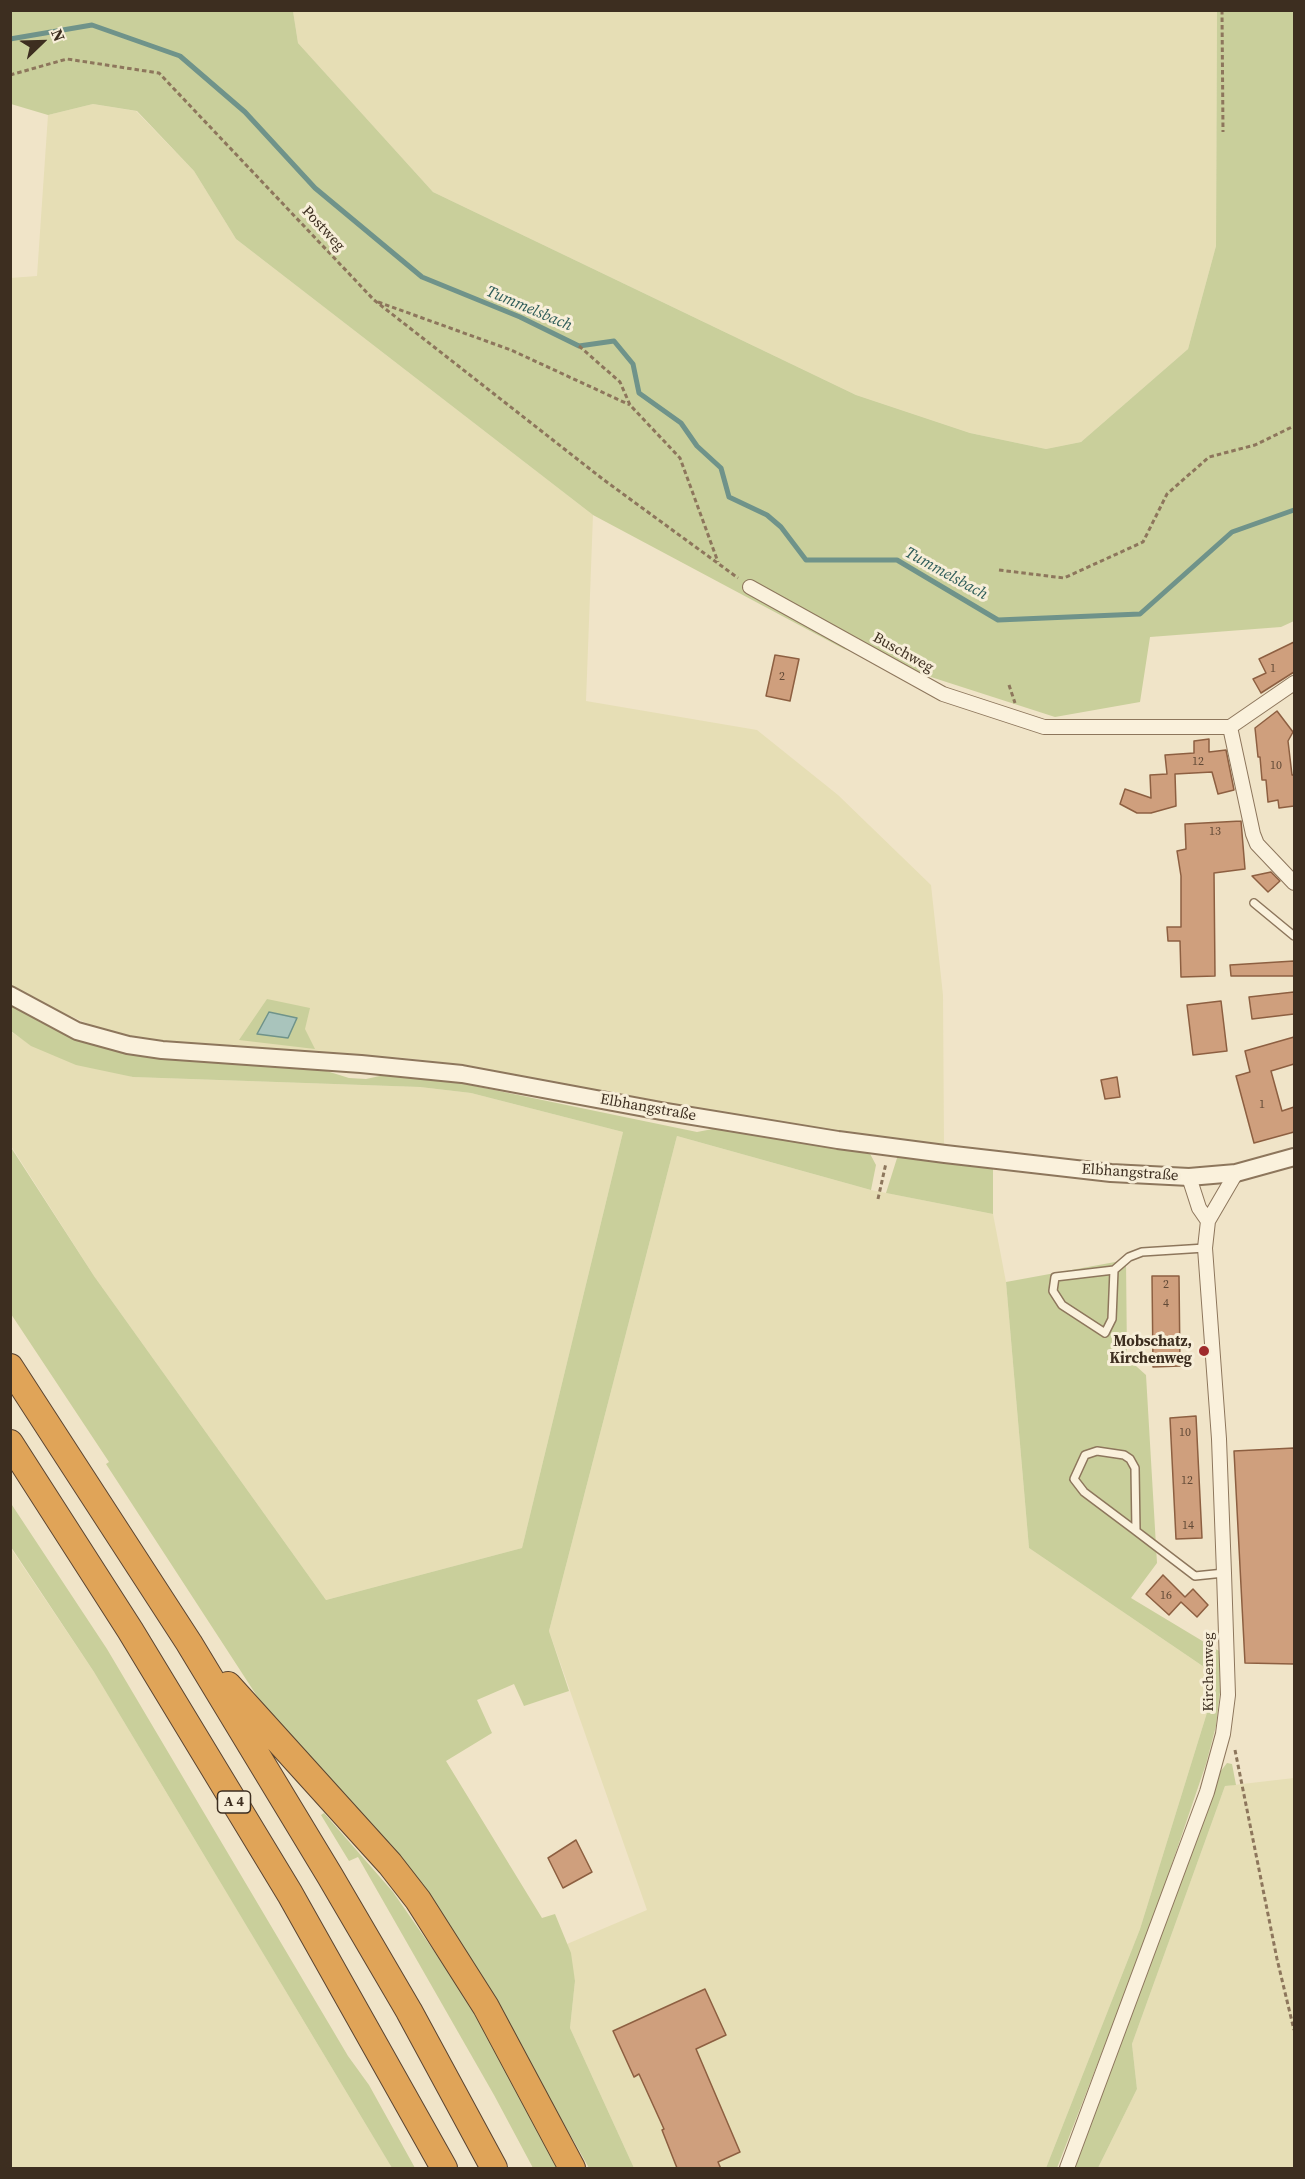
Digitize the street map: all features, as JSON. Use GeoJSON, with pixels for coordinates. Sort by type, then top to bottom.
{"type":"FeatureCollection","features":[{"type":"Feature","properties":{"kind":"highway"},"geometry":{"type":"LineString","coordinates":[[10,1367],[189,1642],[409,2010],[494,2169]]}},
{"type":"Feature","properties":{"kind":"highway","name":"A 4"},"geometry":{"type":"LineString","coordinates":[[10,1443],[130,1630],[290,1894],[444,2169]]}},
{"type":"Feature","properties":{"kind":"highway"},"geometry":{"type":"LineString","coordinates":[[189,1642],[390,1864],[418,1900],[486,2007],[572,2169]]}},
{"type":"Feature","properties":{"kind":"street","name":"Buschweg"},"geometry":{"type":"LineString","coordinates":[[750,587],[943,694],[1044,727],[1230,728]]}},
{"type":"Feature","properties":{"kind":"street"},"geometry":{"type":"LineString","coordinates":[[1294,683],[1230,728],[1257,844],[1294,883]]}},
{"type":"Feature","properties":{"kind":"street","name":"Elbhangstraße"},"geometry":{"type":"LineString","coordinates":[[10,995],[77,1031],[128,1045],[162,1050],[462,1074],[661,1111],[890,1147],[1111,1173],[1189,1177],[1236,1173],[1294,1157]]}},
{"type":"Feature","properties":{"kind":"street","name":"Kirchenweg"},"geometry":{"type":"LineString","coordinates":[[1066,2169],[1207,1792],[1223,1734],[1228,1695],[1224,1573],[1219,1439],[1205,1248],[1208,1221],[1236,1173]]}},
{"type":"Feature","properties":{"kind":"street"},"geometry":{"type":"LineString","coordinates":[[1189,1177],[1199,1208],[1208,1221]]}},
{"type":"Feature","properties":{"kind":"lane"},"geometry":{"type":"LineString","coordinates":[[1254,903],[1294,936]]}},
{"type":"Feature","properties":{"kind":"lane"},"geometry":{"type":"LineString","coordinates":[[1114,1270],[1112,1319],[1105,1333],[1062,1305],[1053,1292],[1056,1277],[1114,1270],[1129,1257],[1142,1252],[1205,1248]]}},
{"type":"Feature","properties":{"kind":"lane"},"geometry":{"type":"LineString","coordinates":[[1136,1532],[1135,1468],[1130,1459],[1124,1455],[1096,1451],[1085,1455],[1074,1479],[1084,1492],[1136,1532],[1195,1576],[1224,1573]]}},
{"type":"Feature","properties":{"kind":"path"},"geometry":{"type":"LineString","coordinates":[[1222,10],[1223,132]]}},
{"type":"Feature","properties":{"kind":"path","name":"Postweg"},"geometry":{"type":"LineString","coordinates":[[10,75],[67,59],[159,73],[374,300],[604,480],[719,564]]}},
{"type":"Feature","properties":{"kind":"path"},"geometry":{"type":"LineString","coordinates":[[374,300],[511,350],[630,405]]}},
{"type":"Feature","properties":{"kind":"path"},"geometry":{"type":"LineString","coordinates":[[579,346],[620,382],[630,405],[680,458],[719,564],[750,587]]}},
{"type":"Feature","properties":{"kind":"path"},"geometry":{"type":"LineString","coordinates":[[999,570],[1064,578],[1143,542],[1167,494],[1209,457],[1255,445],[1294,426]]}},
{"type":"Feature","properties":{"kind":"path"},"geometry":{"type":"LineString","coordinates":[[1009,685],[1015,701]]}},
{"type":"Feature","properties":{"kind":"path"},"geometry":{"type":"LineString","coordinates":[[878,1199],[890,1147]]}},
{"type":"Feature","properties":{"kind":"path"},"geometry":{"type":"LineString","coordinates":[[1223,1734],[1233,1744],[1276,1959],[1294,2030]]}},
{"type":"Feature","properties":{"kind":"shaded area"},"geometry":{"type":"Polygon","coordinates":[[[293,11],[1217,11],[1216,246],[1188,349],[1081,442],[1046,449],[970,433],[856,395],[433,192],[298,43],[293,11]]]}},
{"type":"Feature","properties":{"kind":"shaded area"},"geometry":{"type":"Polygon","coordinates":[[[93,104],[136,111],[194,171],[236,239],[593,515],[586,701],[757,730],[838,795],[931,885],[943,995],[944,1146],[836,1133],[455,1064],[405,1058],[165,1043],[128,1037],[98,1028],[41,1003],[11,985],[10,278],[37,276],[48,115],[93,104]]]}},
{"type":"Feature","properties":{"kind":"shaded area"},"geometry":{"type":"Polygon","coordinates":[[[10,1031],[31,1045],[133,1077],[420,1087],[471,1093],[623,1132],[522,1548],[326,1600],[94,1276],[11,1146],[10,1031]]]}},
{"type":"Feature","properties":{"kind":"shaded area"},"geometry":{"type":"Polygon","coordinates":[[[677,1136],[871,1190],[993,1214],[1006,1282],[1029,1548],[1207,1669],[1214,1690],[1140,1929],[1046,2168],[634,2168],[570,2028],[575,1981],[567,1944],[647,1910],[549,1631],[677,1136]]]}},
{"type":"Feature","properties":{"kind":"shaded area"},"geometry":{"type":"Polygon","coordinates":[[[10,1547],[94,1672],[392,2168],[11,2168],[10,1547]]]}},
{"type":"Feature","properties":{"kind":"shaded area"},"geometry":{"type":"Polygon","coordinates":[[[1294,1778],[1294,2168],[1098,2168],[1137,2089],[1132,2044],[1225,1786],[1294,1778]]]}},
{"type":"Feature","properties":{"kind":"green space"},"geometry":{"type":"Polygon","coordinates":[[[10,11],[293,11],[298,43],[433,192],[856,395],[970,433],[1046,449],[1081,442],[1188,349],[1216,246],[1217,11],[1294,11],[1294,621],[1281,627],[1150,637],[1140,702],[1055,717],[844,649],[593,515],[236,239],[194,171],[137,111],[93,104],[48,115],[11,104],[10,11]]]}},
{"type":"Feature","properties":{"kind":"green space"},"geometry":{"type":"Polygon","coordinates":[[[267,999],[310,1008],[305,1029],[315,1049],[239,1040],[267,999]]]}},
{"type":"Feature","properties":{"kind":"green space"},"geometry":{"type":"Polygon","coordinates":[[[11,1003],[40,1022],[80,1039],[161,1059],[317,1068],[349,1078],[366,1079],[389,1074],[431,1077],[697,1132],[718,1128],[868,1150],[876,1165],[871,1190],[677,1136],[549,1631],[569,1691],[524,1706],[514,1684],[477,1700],[492,1733],[446,1761],[542,1918],[555,1914],[571,1953],[575,1981],[570,2028],[634,2168],[589,2168],[467,1953],[465,1954],[268,1713],[106,1464],[109,1462],[11,1314],[10,1146],[94,1276],[326,1600],[522,1548],[623,1132],[471,1093],[420,1087],[133,1077],[76,1065],[31,1046],[11,1031],[11,1003]]]}},
{"type":"Feature","properties":{"kind":"green space"},"geometry":{"type":"Polygon","coordinates":[[[898,1155],[993,1166],[993,1214],[886,1193],[898,1155]]]}},
{"type":"Feature","properties":{"kind":"green space"},"geometry":{"type":"Polygon","coordinates":[[[1126,1260],[1127,1358],[1146,1375],[1157,1563],[1131,1598],[1219,1651],[1220,1692],[1216,1726],[1206,1764],[1149,1931],[1057,2168],[1046,2168],[1140,1929],[1214,1690],[1207,1669],[1029,1548],[1006,1282],[1126,1260]]]}},
{"type":"Feature","properties":{"kind":"green space"},"geometry":{"type":"Polygon","coordinates":[[[10,1502],[107,1649],[348,2056],[369,2085],[415,2168],[392,2168],[94,1672],[11,1547],[10,1502]]]}},
{"type":"Feature","properties":{"kind":"green space"},"geometry":{"type":"Polygon","coordinates":[[[1227,1763],[1232,1764],[1236,1785],[1225,1786],[1132,2044],[1137,2089],[1098,2168],[1075,2168],[1220,1772],[1227,1763]]]}},
{"type":"Feature","properties":{"kind":"green space"},"geometry":{"type":"Polygon","coordinates":[[[324,1813],[393,1892],[477,2013],[560,2168],[533,2168],[494,2095],[358,1857],[349,1861],[321,1815],[324,1813]]]}},
{"type":"Feature","properties":{"kind":"water"},"geometry":{"type":"Polygon","coordinates":[[[269,1012],[297,1018],[288,1038],[257,1034],[269,1012]]]}},
{"type":"Feature","properties":{"kind":"building"},"geometry":{"type":"Polygon","coordinates":[[[1294,642],[1294,672],[1261,693],[1253,679],[1266,673],[1259,659],[1294,642]]]}},
{"type":"Feature","properties":{"kind":"building"},"geometry":{"type":"Polygon","coordinates":[[[775,655],[799,659],[790,701],[766,696],[775,655]]]}},
{"type":"Feature","properties":{"kind":"building"},"geometry":{"type":"Polygon","coordinates":[[[1277,711],[1293,732],[1288,741],[1292,775],[1294,775],[1294,806],[1279,808],[1278,800],[1268,802],[1266,780],[1262,780],[1255,728],[1277,711]]]}},
{"type":"Feature","properties":{"kind":"building"},"geometry":{"type":"Polygon","coordinates":[[[1209,739],[1209,752],[1226,750],[1234,790],[1218,794],[1212,772],[1175,774],[1176,806],[1151,813],[1137,813],[1120,804],[1125,789],[1151,798],[1150,775],[1167,774],[1165,755],[1194,753],[1194,741],[1209,739]]]}},
{"type":"Feature","properties":{"kind":"building"},"geometry":{"type":"Polygon","coordinates":[[[1241,821],[1245,869],[1214,873],[1215,976],[1181,977],[1180,941],[1168,941],[1167,927],[1181,927],[1181,876],[1177,851],[1186,849],[1185,824],[1241,821]]]}},
{"type":"Feature","properties":{"kind":"building"},"geometry":{"type":"Polygon","coordinates":[[[1271,872],[1280,881],[1268,892],[1252,876],[1271,872]]]}},
{"type":"Feature","properties":{"kind":"building"},"geometry":{"type":"Polygon","coordinates":[[[1294,961],[1294,976],[1231,976],[1230,965],[1294,961]]]}},
{"type":"Feature","properties":{"kind":"building"},"geometry":{"type":"Polygon","coordinates":[[[1294,992],[1294,1014],[1252,1019],[1249,997],[1294,992]]]}},
{"type":"Feature","properties":{"kind":"building"},"geometry":{"type":"Polygon","coordinates":[[[1221,1001],[1227,1051],[1193,1055],[1187,1005],[1221,1001]]]}},
{"type":"Feature","properties":{"kind":"building"},"geometry":{"type":"Polygon","coordinates":[[[1294,1037],[1294,1064],[1271,1071],[1282,1111],[1294,1107],[1294,1132],[1254,1143],[1236,1076],[1250,1072],[1245,1051],[1294,1037]]]}},
{"type":"Feature","properties":{"kind":"building"},"geometry":{"type":"Polygon","coordinates":[[[1117,1077],[1120,1097],[1105,1099],[1101,1080],[1117,1077]]]}},
{"type":"Feature","properties":{"kind":"building"},"geometry":{"type":"Polygon","coordinates":[[[1152,1276],[1179,1276],[1180,1366],[1153,1367],[1152,1276]]]}},
{"type":"Feature","properties":{"kind":"building"},"geometry":{"type":"Polygon","coordinates":[[[1196,1416],[1202,1538],[1176,1539],[1170,1418],[1196,1416]]]}},
{"type":"Feature","properties":{"kind":"building"},"geometry":{"type":"Polygon","coordinates":[[[1294,1448],[1294,1664],[1245,1663],[1234,1451],[1294,1448]]]}},
{"type":"Feature","properties":{"kind":"building"},"geometry":{"type":"Polygon","coordinates":[[[1163,1575],[1185,1597],[1193,1589],[1208,1605],[1197,1617],[1181,1602],[1169,1615],[1146,1594],[1163,1575]]]}},
{"type":"Feature","properties":{"kind":"building"},"geometry":{"type":"Polygon","coordinates":[[[576,1840],[592,1872],[563,1888],[548,1858],[576,1840]]]}},
{"type":"Feature","properties":{"kind":"building"},"geometry":{"type":"Polygon","coordinates":[[[705,1989],[726,2035],[696,2049],[740,2152],[718,2162],[721,2169],[677,2168],[662,2130],[664,2129],[639,2074],[634,2077],[613,2031],[705,1989]]]}},
{"type":"Feature","properties":{"kind":"waterway","name":"Tummelsbach"},"geometry":{"type":"LineString","coordinates":[[10,39],[92,25],[180,56],[245,112],[315,188],[422,277],[520,317],[579,346],[614,341],[633,364],[639,393],[681,423],[697,446],[721,468],[729,497],[767,515],[781,527],[806,560],[897,560],[998,620],[1140,614],[1232,532],[1294,510]]}},
{"type":"Feature","properties":{"kind":"place","name":"Mobschatz, Kirchenweg"},"geometry":{"type":"Point","coordinates":[1204,1351]}}]}
